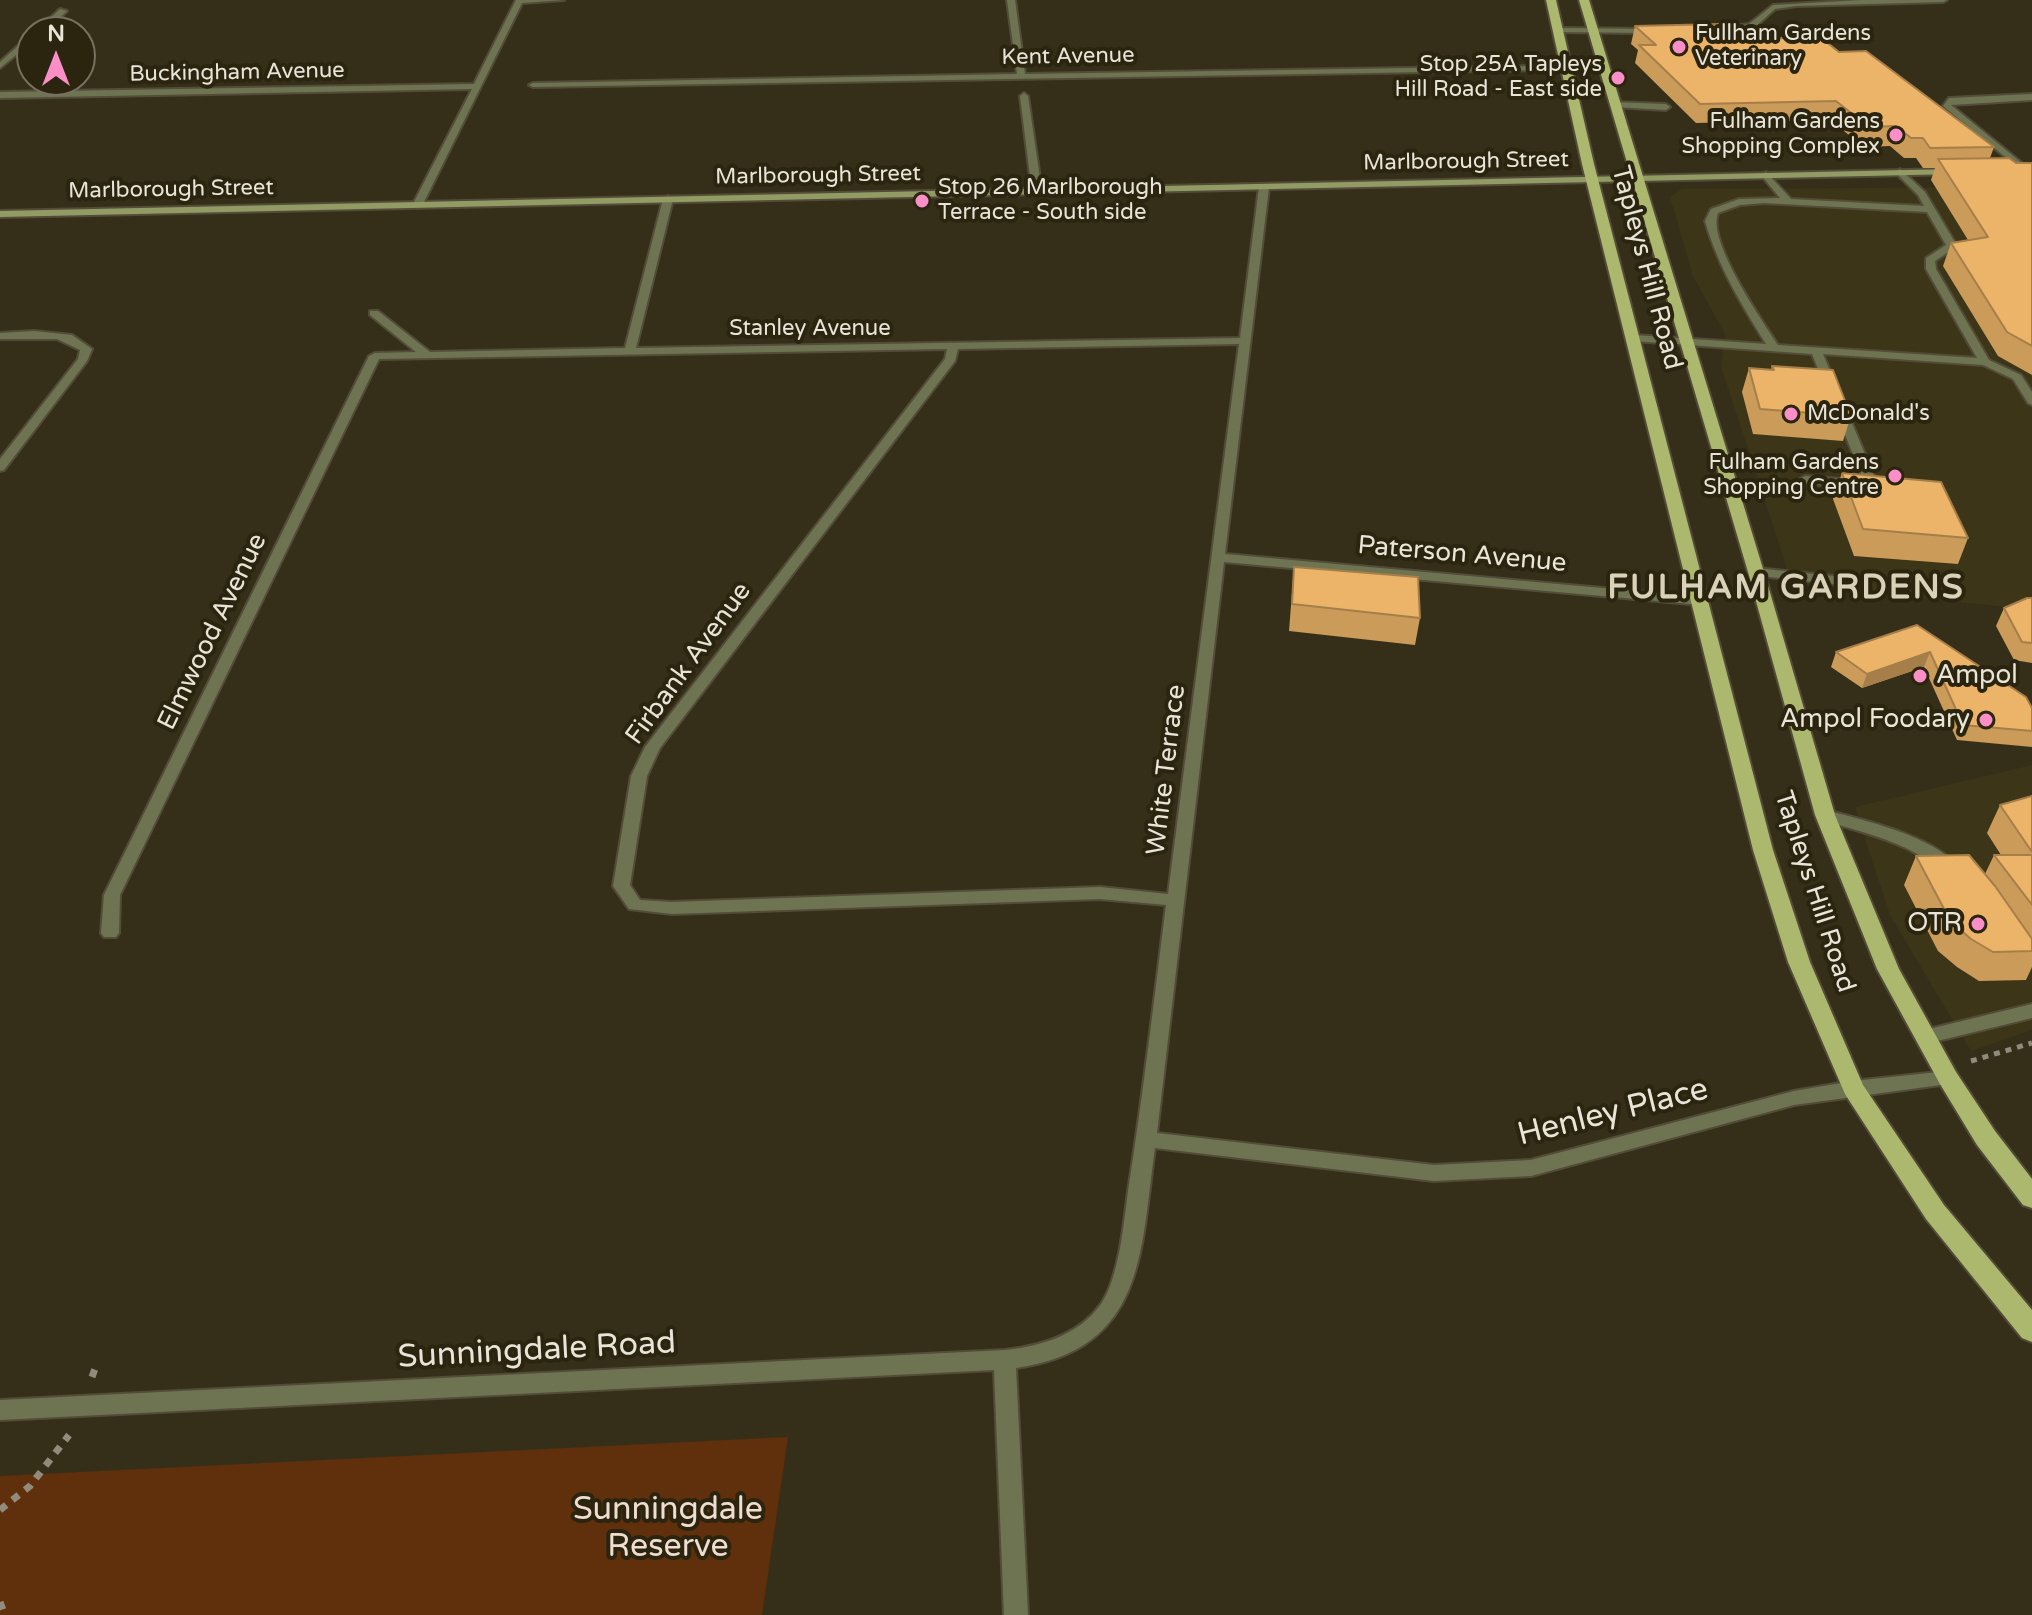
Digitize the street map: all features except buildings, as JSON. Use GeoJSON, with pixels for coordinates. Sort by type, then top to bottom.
{"type":"FeatureCollection","features":[{"type":"Feature","properties":{"kind":"main road","name":"Tapleys Hill Road"},"geometry":{"type":"LineString","coordinates":[[1551,0],[1592,179],[1763,850],[1799,962],[1853,1088],[1935,1212],[2032,1330]]}},
{"type":"Feature","properties":{"kind":"main road","name":"Tapleys Hill Road"},"geometry":{"type":"LineString","coordinates":[[1584,0],[1688,341],[1825,815],[1888,969],[1948,1078],[1986,1138],[2032,1198]]}},
{"type":"Feature","properties":{"kind":"street"},"geometry":{"type":"LineString","coordinates":[[418,204],[520,0],[560,0]]}},
{"type":"Feature","properties":{"kind":"street"},"geometry":{"type":"LineString","coordinates":[[1011,0],[1021,76]]}},
{"type":"Feature","properties":{"kind":"street"},"geometry":{"type":"LineString","coordinates":[[1702,30],[1751,26],[1773,7],[1856,1],[1943,0]]}},
{"type":"Feature","properties":{"kind":"street"},"geometry":{"type":"LineString","coordinates":[[57,16],[63,11]]}},
{"type":"Feature","properties":{"kind":"street"},"geometry":{"type":"LineString","coordinates":[[1558,30],[1662,31]]}},
{"type":"Feature","properties":{"kind":"street"},"geometry":{"type":"LineString","coordinates":[[0,66],[16,52]]}},
{"type":"Feature","properties":{"kind":"street","name":"Kent Avenue"},"geometry":{"type":"LineString","coordinates":[[533,85],[1604,67]]}},
{"type":"Feature","properties":{"kind":"street","name":"Buckingham Avenue"},"geometry":{"type":"LineString","coordinates":[[0,95],[476,86]]}},
{"type":"Feature","properties":{"kind":"street"},"geometry":{"type":"LineString","coordinates":[[1024,96],[1037,192]]}},
{"type":"Feature","properties":{"kind":"street"},"geometry":{"type":"LineString","coordinates":[[2030,172],[1947,106],[1949,101],[1967,98],[2032,97]]}},
{"type":"Feature","properties":{"kind":"street"},"geometry":{"type":"LineString","coordinates":[[1615,104],[1666,107]]}},
{"type":"Feature","properties":{"kind":"street"},"geometry":{"type":"LineString","coordinates":[[1900,172],[1920,191],[1952,246],[1930,260],[1931,269],[1985,362]]}},
{"type":"Feature","properties":{"kind":"street","name":"Marlborough Street"},"geometry":{"type":"LineString","coordinates":[[0,214],[1971,172]]}},
{"type":"Feature","properties":{"kind":"street"},"geometry":{"type":"LineString","coordinates":[[2013,172],[2030,172]]}},
{"type":"Feature","properties":{"kind":"street"},"geometry":{"type":"LineString","coordinates":[[1766,175],[1788,201]]}},
{"type":"Feature","properties":{"kind":"street","name":"White Terrace"},"geometry":{"type":"LineString","coordinates":[[1075,1342],[1111,1307],[1125,1264],[1146,1139],[1264,187]]}},
{"type":"Feature","properties":{"kind":"street"},"geometry":{"type":"LineString","coordinates":[[630,350],[668,199]]}},
{"type":"Feature","properties":{"kind":"street"},"geometry":{"type":"LineString","coordinates":[[1774,347],[1743,300],[1719,252],[1710,221],[1714,211],[1728,204],[1788,201],[1931,209]]}},
{"type":"Feature","properties":{"kind":"street"},"geometry":{"type":"LineString","coordinates":[[374,313],[426,354]]}},
{"type":"Feature","properties":{"kind":"street"},"geometry":{"type":"LineString","coordinates":[[0,336],[58,335],[77,339],[86,349],[83,359],[0,467]]}},
{"type":"Feature","properties":{"kind":"street"},"geometry":{"type":"LineString","coordinates":[[1634,338],[1985,362],[2017,377],[2032,401]]}},
{"type":"Feature","properties":{"kind":"street","name":"Stanley Avenue"},"geometry":{"type":"LineString","coordinates":[[375,356],[1244,341]]}},
{"type":"Feature","properties":{"kind":"street","name":"Firbank Avenue"},"geometry":{"type":"LineString","coordinates":[[953,348],[951,359],[653,747],[639,776],[621,886],[635,905],[672,908],[1100,893],[1175,900]]}},
{"type":"Feature","properties":{"kind":"street"},"geometry":{"type":"LineString","coordinates":[[1805,480],[1872,485],[1816,350]]}},
{"type":"Feature","properties":{"kind":"street","name":"Elmwood Avenue"},"geometry":{"type":"LineString","coordinates":[[110,933],[112,895],[375,356]]}},
{"type":"Feature","properties":{"kind":"street","name":"Paterson Avenue"},"geometry":{"type":"LineString","coordinates":[[1218,557],[1702,601]]}},
{"type":"Feature","properties":{"kind":"street"},"geometry":{"type":"LineString","coordinates":[[1756,572],[1843,581]]}},
{"type":"Feature","properties":{"kind":"street"},"geometry":{"type":"LineString","coordinates":[[1825,815],[1907,843],[1943,860],[1960,876]]}},
{"type":"Feature","properties":{"kind":"street"},"geometry":{"type":"LineString","coordinates":[[1925,1037],[2032,1011]]}},
{"type":"Feature","properties":{"kind":"street","name":"Henley Place"},"geometry":{"type":"LineString","coordinates":[[1146,1139],[1434,1173],[1531,1168],[1794,1098],[1948,1078]]}},
{"type":"Feature","properties":{"kind":"street","name":"Sunningdale Road"},"geometry":{"type":"LineString","coordinates":[[0,1410],[1005,1360],[1025,1358],[1075,1342]]}},
{"type":"Feature","properties":{"kind":"street"},"geometry":{"type":"LineString","coordinates":[[1005,1360],[1016,1615]]}},
{"type":"Feature","properties":{"kind":"path"},"geometry":{"type":"LineString","coordinates":[[1971,1061],[2032,1043]]}},
{"type":"Feature","properties":{"kind":"path"},"geometry":{"type":"LineString","coordinates":[[0,1510],[30,1486],[69,1436]]}},
{"type":"Feature","properties":{"kind":"path"},"geometry":{"type":"LineString","coordinates":[[0,1602],[5,1615]]}},
{"type":"Feature","properties":{"kind":"shaded area","name":"Fulham Gardens Shopping Centre"},"geometry":{"type":"Polygon","coordinates":[[[2032,187],[2032,609],[1793,587],[1721,366],[1725,334],[1693,276],[1670,197],[1682,189],[2032,187]]]}},
{"type":"Feature","properties":{"kind":"shaded area"},"geometry":{"type":"Polygon","coordinates":[[[2032,765],[2032,1030],[1971,1051],[1890,915],[1855,807],[2032,765]]]}},
{"type":"Feature","properties":{"kind":"green space","name":"Sunningdale Reserve"},"geometry":{"type":"Polygon","coordinates":[[[788,1437],[762,1615],[0,1615],[0,1476],[788,1437]]]}},
{"type":"Feature","properties":{"kind":"place","name":"Fullham Gardens Veterinary"},"geometry":{"type":"Point","coordinates":[1679,47]}},
{"type":"Feature","properties":{"kind":"place","name":"Stop 25A Tapleys Hill Road - East side"},"geometry":{"type":"Point","coordinates":[1618,78]}},
{"type":"Feature","properties":{"kind":"place","name":"Fulham Gardens Shopping Complex"},"geometry":{"type":"Point","coordinates":[1896,135]}},
{"type":"Feature","properties":{"kind":"place","name":"Stop 26 Marlborough Terrace - South side"},"geometry":{"type":"Point","coordinates":[922,201]}},
{"type":"Feature","properties":{"kind":"place","name":"McDonald's"},"geometry":{"type":"Point","coordinates":[1791,414]}},
{"type":"Feature","properties":{"kind":"place","name":"Fulham Gardens Shopping Centre"},"geometry":{"type":"Point","coordinates":[1895,476]}},
{"type":"Feature","properties":{"kind":"place","name":"Ampol"},"geometry":{"type":"Point","coordinates":[1920,676]}},
{"type":"Feature","properties":{"kind":"place","name":"Ampol Foodary"},"geometry":{"type":"Point","coordinates":[1986,720]}},
{"type":"Feature","properties":{"kind":"place","name":"OTR"},"geometry":{"type":"Point","coordinates":[1978,924]}},
{"type":"Feature","properties":{"kind":"district","name":"FULHAM GARDENS"},"geometry":{"type":"Point","coordinates":[1786,589]}}]}
